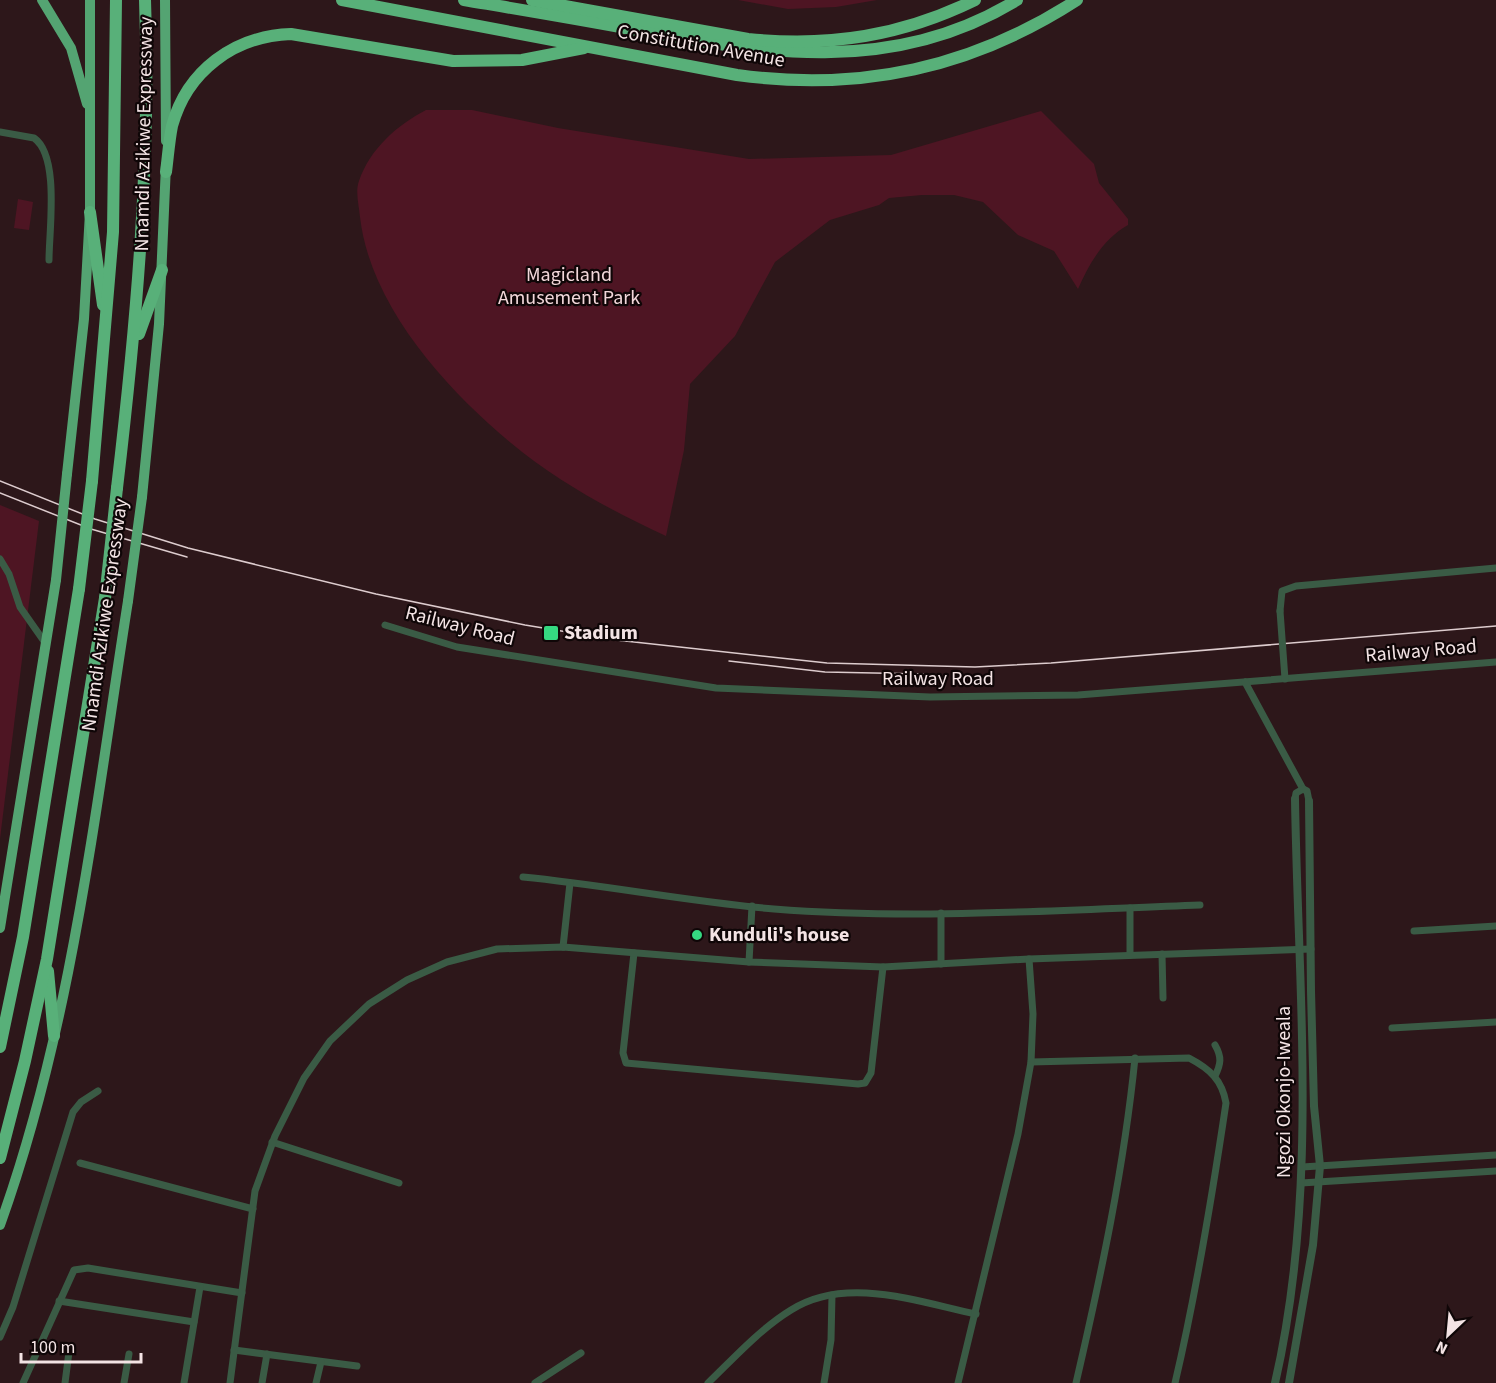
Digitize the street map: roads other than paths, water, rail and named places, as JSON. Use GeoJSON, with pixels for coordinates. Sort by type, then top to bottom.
{"type":"FeatureCollection","features":[{"type":"Feature","properties":{"kind":"highway"},"geometry":{"type":"LineString","coordinates":[[42,0],[71,48],[91,125]]}},
{"type":"Feature","properties":{"kind":"highway"},"geometry":{"type":"LineString","coordinates":[[0,927],[56,580],[84,319],[90,212],[90,0]]}},
{"type":"Feature","properties":{"kind":"highway","name":"Nnamdi Azikiwe Expressway"},"geometry":{"type":"LineString","coordinates":[[0,1047],[11,1006],[79,589],[92,481],[106,330],[116,155],[116,0]]}},
{"type":"Feature","properties":{"kind":"highway","name":"Nnamdi Azikiwe Expressway"},"geometry":{"type":"LineString","coordinates":[[0,1158],[25,1061],[47,959],[105,598],[133,349],[144,133],[145,0]]}},
{"type":"Feature","properties":{"kind":"highway","name":"Nnamdi Azikiwe Expressway"},"geometry":{"type":"LineString","coordinates":[[0,1225],[17,1179],[54,1036],[78,916],[128,601],[153,390],[162,270],[166,172],[165,0]]}},
{"type":"Feature","properties":{"kind":"highway","name":"Constitution Avenue"},"geometry":{"type":"LineString","coordinates":[[342,0],[779,81],[866,79],[913,71],[964,57],[1010,38],[1077,0]]}},
{"type":"Feature","properties":{"kind":"highway","name":"Constitution Avenue"},"geometry":{"type":"LineString","coordinates":[[464,0],[692,40],[800,54],[887,48],[971,23],[1017,0]]}},
{"type":"Feature","properties":{"kind":"highway"},"geometry":{"type":"LineString","coordinates":[[532,0],[748,39],[779,42],[838,42],[885,33],[971,23]]}},
{"type":"Feature","properties":{"kind":"highway"},"geometry":{"type":"LineString","coordinates":[[885,33],[947,14],[975,0]]}},
{"type":"Feature","properties":{"kind":"highway"},"geometry":{"type":"LineString","coordinates":[[166,172],[172,127],[185,92],[197,76],[231,48],[270,35],[291,34],[453,61],[522,60],[590,46]]}},
{"type":"Feature","properties":{"kind":"highway"},"geometry":{"type":"LineString","coordinates":[[90,212],[106,330]]}},
{"type":"Feature","properties":{"kind":"highway"},"geometry":{"type":"LineString","coordinates":[[133,349],[162,270]]}},
{"type":"Feature","properties":{"kind":"highway"},"geometry":{"type":"LineString","coordinates":[[47,959],[54,1036]]}},
{"type":"Feature","properties":{"kind":"highway"},"geometry":{"type":"LineString","coordinates":[[0,1029],[11,1006]]}},
{"type":"Feature","properties":{"kind":"street"},"geometry":{"type":"LineString","coordinates":[[0,132],[34,138],[44,147],[47,154],[50,180],[49,260]]}},
{"type":"Feature","properties":{"kind":"street"},"geometry":{"type":"LineString","coordinates":[[0,559],[9,574],[20,607],[46,644]]}},
{"type":"Feature","properties":{"kind":"street"},"geometry":{"type":"LineString","coordinates":[[1285,678],[1280,611],[1282,591],[1296,586],[1496,568]]}},
{"type":"Feature","properties":{"kind":"street","name":"Railway Road"},"geometry":{"type":"LineString","coordinates":[[385,624],[467,649],[716,688],[930,698],[1078,695],[1496,662]]}},
{"type":"Feature","properties":{"kind":"street"},"geometry":{"type":"LineString","coordinates":[[1245,682],[1306,791],[1309,801]]}},
{"type":"Feature","properties":{"kind":"street"},"geometry":{"type":"LineString","coordinates":[[1295,799],[1296,793],[1303,789]]}},
{"type":"Feature","properties":{"kind":"street","name":"Ngozi Okonjo-Iweala"},"geometry":{"type":"LineString","coordinates":[[1275,1383],[1294,1262],[1302,1167],[1295,799]]}},
{"type":"Feature","properties":{"kind":"street","name":"Ngozi Okonjo-Iweala"},"geometry":{"type":"LineString","coordinates":[[1289,1383],[1304,1308],[1320,1166],[1314,1106],[1309,801]]}},
{"type":"Feature","properties":{"kind":"street"},"geometry":{"type":"LineString","coordinates":[[523,877],[774,909],[941,914],[1200,905]]}},
{"type":"Feature","properties":{"kind":"street"},"geometry":{"type":"LineString","coordinates":[[563,947],[570,884]]}},
{"type":"Feature","properties":{"kind":"street"},"geometry":{"type":"LineString","coordinates":[[749,962],[752,906]]}},
{"type":"Feature","properties":{"kind":"street"},"geometry":{"type":"LineString","coordinates":[[1130,908],[1130,955]]}},
{"type":"Feature","properties":{"kind":"street"},"geometry":{"type":"LineString","coordinates":[[941,914],[941,964]]}},
{"type":"Feature","properties":{"kind":"street"},"geometry":{"type":"LineString","coordinates":[[1413,931],[1496,926]]}},
{"type":"Feature","properties":{"kind":"street"},"geometry":{"type":"LineString","coordinates":[[230,1383],[255,1191],[272,1142],[304,1078],[330,1041],[369,1004],[407,980],[447,962],[497,949],[563,947],[749,962],[883,967],[1029,959],[1311,949]]}},
{"type":"Feature","properties":{"kind":"street"},"geometry":{"type":"LineString","coordinates":[[634,953],[623,1053],[626,1063],[858,1084],[865,1083],[871,1073],[883,967]]}},
{"type":"Feature","properties":{"kind":"street"},"geometry":{"type":"LineString","coordinates":[[1162,954],[1163,998]]}},
{"type":"Feature","properties":{"kind":"street"},"geometry":{"type":"LineString","coordinates":[[958,1383],[976,1314],[1031,1062],[1033,1014],[1029,959]]}},
{"type":"Feature","properties":{"kind":"street"},"geometry":{"type":"LineString","coordinates":[[1392,1028],[1496,1022]]}},
{"type":"Feature","properties":{"kind":"street"},"geometry":{"type":"LineString","coordinates":[[1215,1045],[1220,1054],[1221,1065],[1215,1076]]}},
{"type":"Feature","properties":{"kind":"street"},"geometry":{"type":"LineString","coordinates":[[1076,1383],[1110,1234],[1129,1123],[1136,1058]]}},
{"type":"Feature","properties":{"kind":"street"},"geometry":{"type":"LineString","coordinates":[[1031,1062],[1189,1058],[1210,1069],[1224,1091],[1226,1103],[1196,1293],[1175,1383]]}},
{"type":"Feature","properties":{"kind":"street"},"geometry":{"type":"LineString","coordinates":[[0,1337],[13,1307],[73,1112],[81,1101],[98,1091]]}},
{"type":"Feature","properties":{"kind":"street"},"geometry":{"type":"LineString","coordinates":[[272,1142],[399,1183]]}},
{"type":"Feature","properties":{"kind":"street"},"geometry":{"type":"LineString","coordinates":[[1302,1167],[1496,1155]]}},
{"type":"Feature","properties":{"kind":"street"},"geometry":{"type":"LineString","coordinates":[[80,1163],[253,1209]]}},
{"type":"Feature","properties":{"kind":"street"},"geometry":{"type":"LineString","coordinates":[[1301,1183],[1496,1171]]}},
{"type":"Feature","properties":{"kind":"street"},"geometry":{"type":"LineString","coordinates":[[23,1383],[70,1274],[79,1268],[242,1293]]}},
{"type":"Feature","properties":{"kind":"street"},"geometry":{"type":"LineString","coordinates":[[184,1383],[200,1287]]}},
{"type":"Feature","properties":{"kind":"street"},"geometry":{"type":"LineString","coordinates":[[708,1383],[779,1318],[794,1308],[832,1295],[851,1293],[895,1297],[976,1314]]}},
{"type":"Feature","properties":{"kind":"street"},"geometry":{"type":"LineString","coordinates":[[824,1383],[831,1340],[832,1295]]}},
{"type":"Feature","properties":{"kind":"street"},"geometry":{"type":"LineString","coordinates":[[58,1301],[194,1322]]}},
{"type":"Feature","properties":{"kind":"street"},"geometry":{"type":"LineString","coordinates":[[234,1350],[357,1366]]}},
{"type":"Feature","properties":{"kind":"street"},"geometry":{"type":"LineString","coordinates":[[65,1383],[69,1352]]}},
{"type":"Feature","properties":{"kind":"street"},"geometry":{"type":"LineString","coordinates":[[536,1383],[581,1353]]}},
{"type":"Feature","properties":{"kind":"street"},"geometry":{"type":"LineString","coordinates":[[124,1383],[129,1354]]}},
{"type":"Feature","properties":{"kind":"street"},"geometry":{"type":"LineString","coordinates":[[262,1383],[267,1354]]}},
{"type":"Feature","properties":{"kind":"street"},"geometry":{"type":"LineString","coordinates":[[316,1383],[321,1362]]}},
{"type":"Feature","properties":{"kind":"tram line"},"geometry":{"type":"LineString","coordinates":[[0,481],[95,519],[188,548],[376,594],[525,625],[616,640],[827,663],[975,667],[1051,663],[1496,626]]}},
{"type":"Feature","properties":{"kind":"tram line"},"geometry":{"type":"LineString","coordinates":[[0,493],[91,529],[187,557]]}},
{"type":"Feature","properties":{"kind":"tram line"},"geometry":{"type":"LineString","coordinates":[[729,661],[825,672],[923,674]]}},
{"type":"Feature","properties":{"kind":"place","name":"Stadium"},"geometry":{"type":"Point","coordinates":[551,633]}},
{"type":"Feature","properties":{"kind":"place","name":"Kunduli's house"},"geometry":{"type":"Point","coordinates":[697,935]}},
{"type":"Feature","properties":{"kind":"park label","name":"Magicland Amusement Park"},"geometry":{"type":"Point","coordinates":[569,286]}}]}
